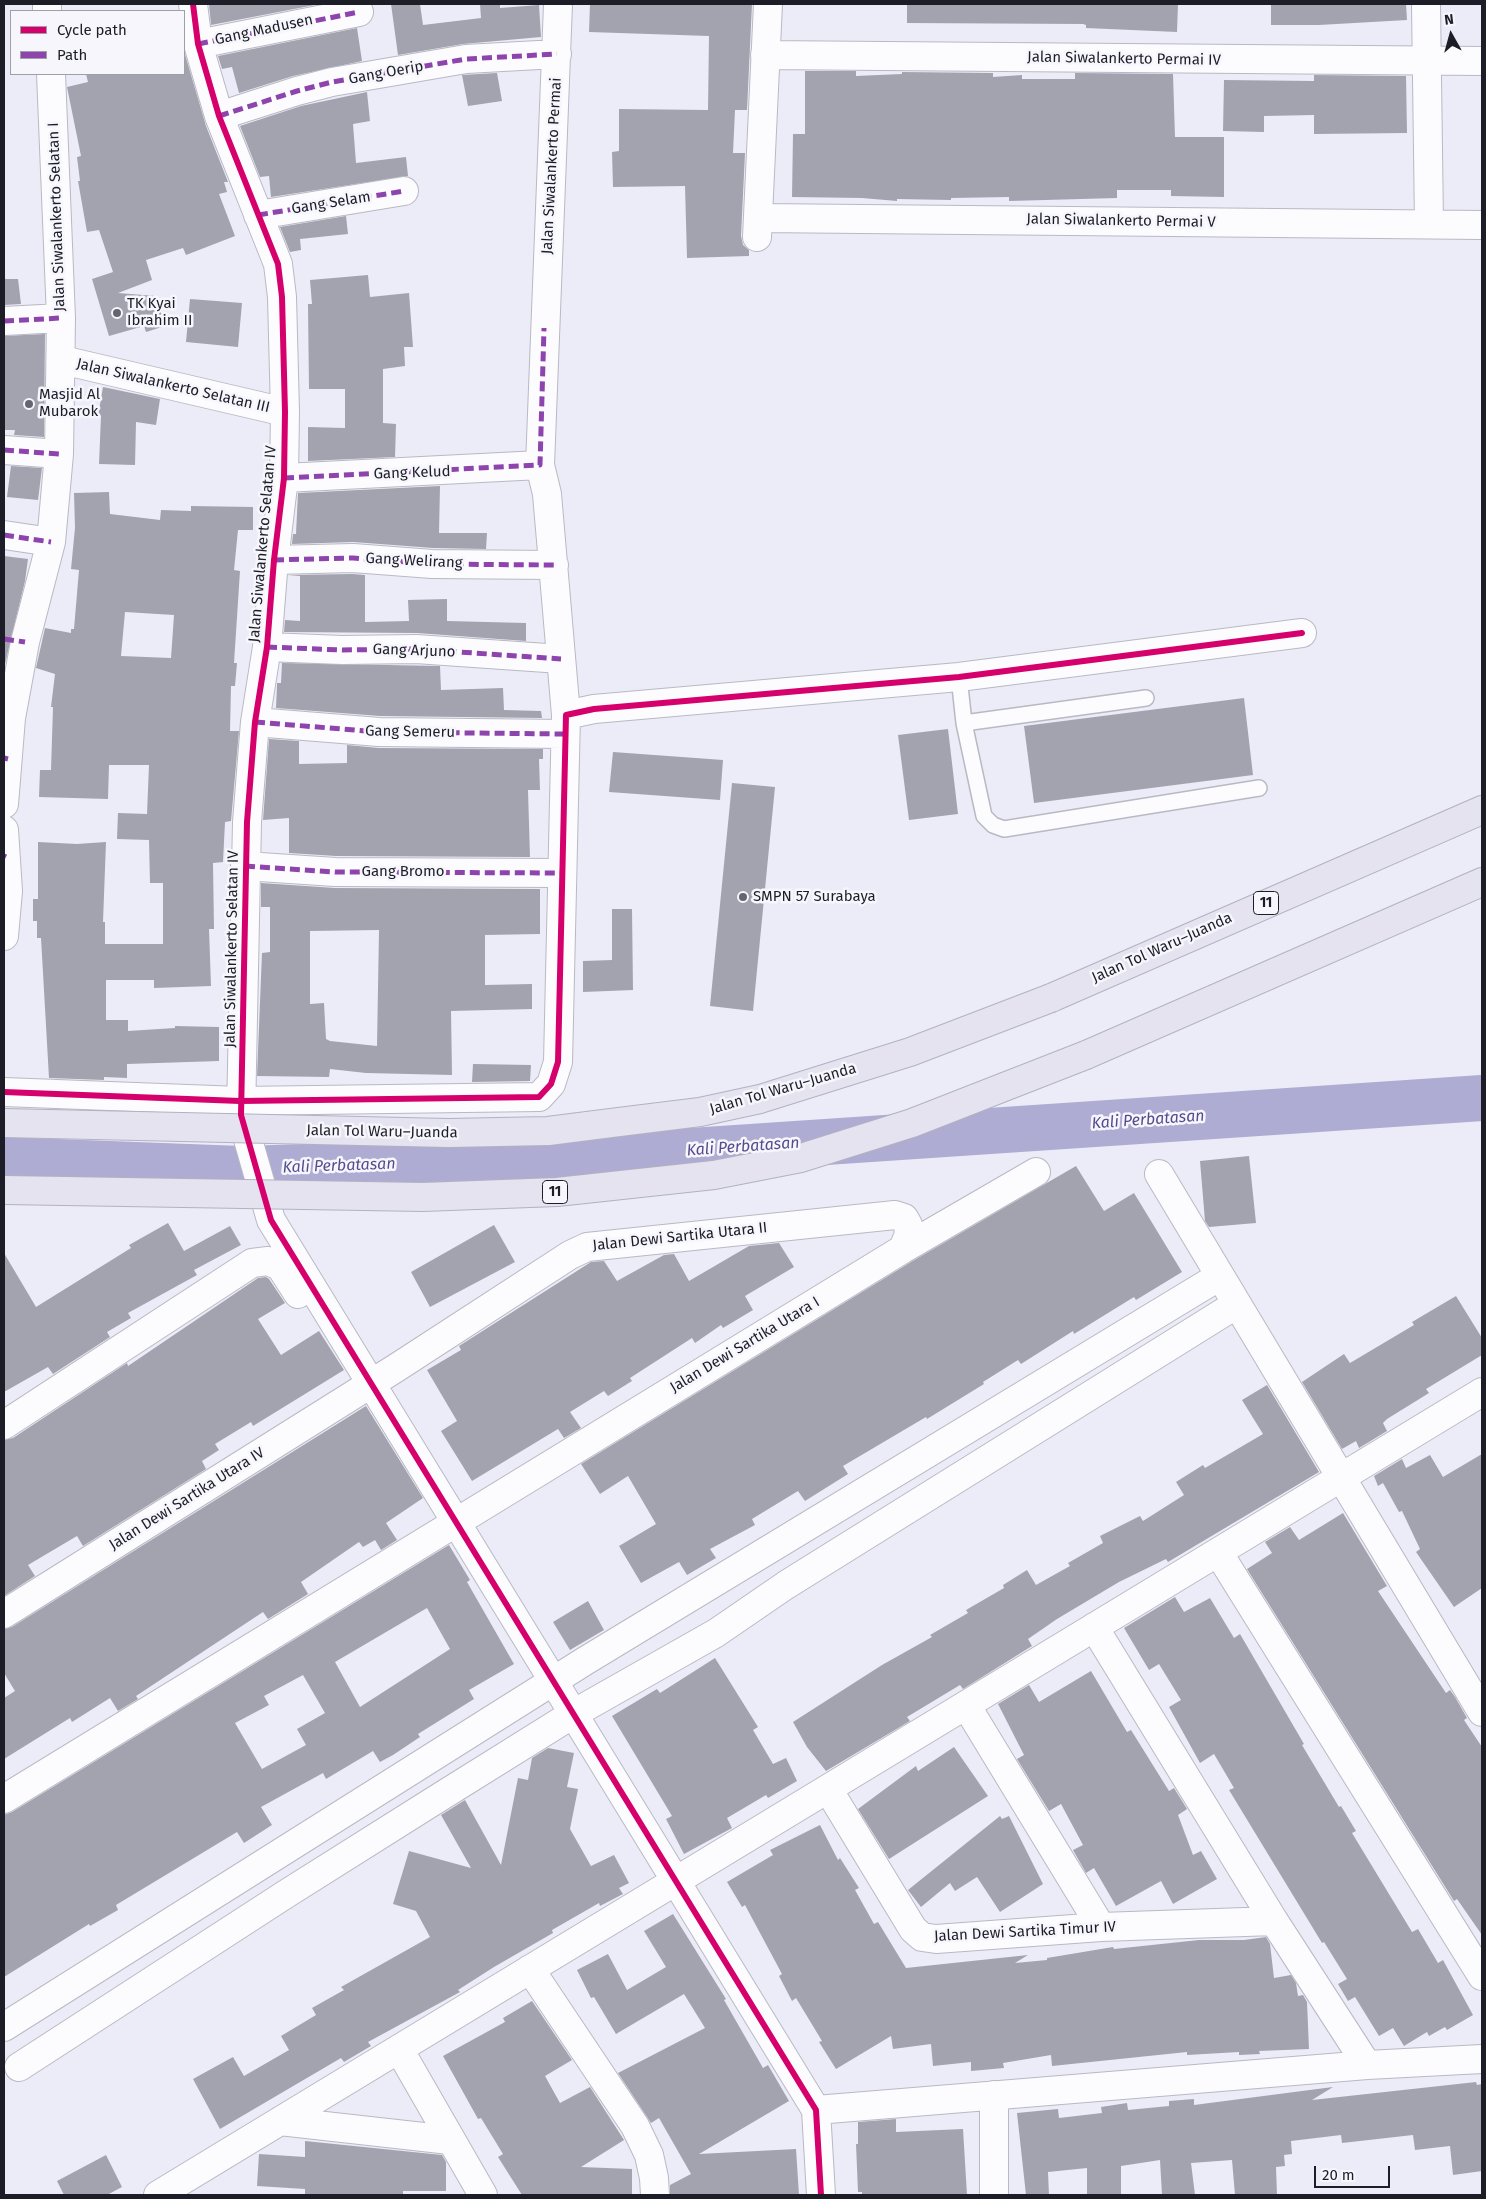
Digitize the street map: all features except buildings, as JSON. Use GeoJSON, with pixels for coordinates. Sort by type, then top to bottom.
{"type":"FeatureCollection","features":[{"type":"Feature","properties":{"kind":"highway","name":"Jalan Tol Waru–Juanda"},"geometry":{"type":"LineString","coordinates":[[4,1123],[449,1133],[548,1131],[700,1112],[760,1099],[910,1052],[1051,998],[1482,810]]}},
{"type":"Feature","properties":{"kind":"highway","name":"11"},"geometry":{"type":"LineString","coordinates":[[4,1190],[423,1197],[557,1192],[704,1176],[801,1158],[902,1126],[1086,1055],[1482,882]]}},
{"type":"Feature","properties":{"kind":"street","name":"Jalan Siwalankerto Selatan IV"},"geometry":{"type":"LineString","coordinates":[[193,4],[198,44],[219,116],[278,264],[282,296],[285,412],[284,478],[274,560],[267,647],[255,722],[245,866],[245,1001],[241,1108],[271,1220],[816,2110]]}},
{"type":"Feature","properties":{"kind":"street","name":"Jalan Siwalankerto Permai"},"geometry":{"type":"LineString","coordinates":[[4,1092],[241,1108],[539,1097],[551,1084],[558,1062],[565,725],[554,565],[547,494],[540,465],[558,4]]}},
{"type":"Feature","properties":{"kind":"street"},"geometry":{"type":"LineString","coordinates":[[765,55],[768,4]]}},
{"type":"Feature","properties":{"kind":"street"},"geometry":{"type":"LineString","coordinates":[[1426,4],[1429,224]]}},
{"type":"Feature","properties":{"kind":"street","name":"Gang Madusen"},"geometry":{"type":"LineString","coordinates":[[198,44],[359,12]]}},
{"type":"Feature","properties":{"kind":"street","name":"Gang Oerip"},"geometry":{"type":"LineString","coordinates":[[219,116],[296,91],[341,81],[466,59],[557,54]]}},
{"type":"Feature","properties":{"kind":"street","name":"Jalan Siwalankerto Permai IV"},"geometry":{"type":"LineString","coordinates":[[765,55],[1482,61]]}},
{"type":"Feature","properties":{"kind":"street","name":"Jalan Siwalankerto Permai V"},"geometry":{"type":"LineString","coordinates":[[765,55],[758,227],[1482,225]]}},
{"type":"Feature","properties":{"kind":"street","name":"Jalan Siwalankerto Selatan I"},"geometry":{"type":"LineString","coordinates":[[4,804],[6,759],[11,718],[14,641],[51,542],[59,454],[62,360],[51,75]]}},
{"type":"Feature","properties":{"kind":"street","name":"Gang Selam"},"geometry":{"type":"LineString","coordinates":[[258,214],[404,191]]}},
{"type":"Feature","properties":{"kind":"street"},"geometry":{"type":"LineString","coordinates":[[4,321],[61,318]]}},
{"type":"Feature","properties":{"kind":"street","name":"Jalan Siwalankerto Selatan III"},"geometry":{"type":"LineString","coordinates":[[62,360],[285,412]]}},
{"type":"Feature","properties":{"kind":"street"},"geometry":{"type":"LineString","coordinates":[[4,450],[59,454]]}},
{"type":"Feature","properties":{"kind":"street","name":"Gang Kelud"},"geometry":{"type":"LineString","coordinates":[[284,478],[540,465]]}},
{"type":"Feature","properties":{"kind":"street"},"geometry":{"type":"LineString","coordinates":[[4,535],[51,542]]}},
{"type":"Feature","properties":{"kind":"street","name":"Gang Welirang"},"geometry":{"type":"LineString","coordinates":[[274,560],[353,558],[432,564],[554,565]]}},
{"type":"Feature","properties":{"kind":"street","name":"Gang Semeru"},"geometry":{"type":"LineString","coordinates":[[255,722],[380,732],[565,725],[594,709],[960,677],[1302,632]]}},
{"type":"Feature","properties":{"kind":"street","name":"Gang Arjuno"},"geometry":{"type":"LineString","coordinates":[[267,647],[342,650],[416,649],[561,659]]}},
{"type":"Feature","properties":{"kind":"street"},"geometry":{"type":"LineString","coordinates":[[4,930],[8,891],[5,848]]}},
{"type":"Feature","properties":{"kind":"street","name":"Gang Bromo"},"geometry":{"type":"LineString","coordinates":[[245,866],[335,872],[562,873]]}},
{"type":"Feature","properties":{"kind":"street","name":"Jalan Dewi Sartika Utara I"},"geometry":{"type":"LineString","coordinates":[[4,1799],[902,1249],[1036,1172]]}},
{"type":"Feature","properties":{"kind":"street"},"geometry":{"type":"LineString","coordinates":[[1159,1174],[1482,1712]]}},
{"type":"Feature","properties":{"kind":"street","name":"Jalan Dewi Sartika Utara II"},"geometry":{"type":"LineString","coordinates":[[371,1383],[570,1254],[587,1247],[896,1215],[904,1218],[908,1225],[909,1234],[902,1249]]}},
{"type":"Feature","properties":{"kind":"street"},"geometry":{"type":"LineString","coordinates":[[4,1425],[252,1263],[268,1260],[280,1266],[298,1295],[323,1305]]}},
{"type":"Feature","properties":{"kind":"street"},"geometry":{"type":"LineString","coordinates":[[4,2027],[554,1682],[1220,1276]]}},
{"type":"Feature","properties":{"kind":"street"},"geometry":{"type":"LineString","coordinates":[[19,2066],[286,1894],[573,1714],[724,1628],[786,1585],[1237,1304]]}},
{"type":"Feature","properties":{"kind":"street"},"geometry":{"type":"LineString","coordinates":[[1154,1316],[1171,1346]]}},
{"type":"Feature","properties":{"kind":"street","name":"Jalan Dewi Sartika Utara IV"},"geometry":{"type":"LineString","coordinates":[[4,1614],[371,1383]]}},
{"type":"Feature","properties":{"kind":"street"},"geometry":{"type":"LineString","coordinates":[[158,2195],[1218,1552],[1481,1396]]}},
{"type":"Feature","properties":{"kind":"street"},"geometry":{"type":"LineString","coordinates":[[1218,1552],[1482,1976]]}},
{"type":"Feature","properties":{"kind":"street"},"geometry":{"type":"LineString","coordinates":[[701,1592],[724,1628]]}},
{"type":"Feature","properties":{"kind":"street"},"geometry":{"type":"LineString","coordinates":[[1094,1627],[1274,1920],[1367,2064]]}},
{"type":"Feature","properties":{"kind":"street"},"geometry":{"type":"LineString","coordinates":[[966,1705],[1101,1927]]}},
{"type":"Feature","properties":{"kind":"street","name":"Jalan Dewi Sartika Timur IV"},"geometry":{"type":"LineString","coordinates":[[828,1789],[913,1929],[922,1937],[936,1939],[1101,1927],[1274,1920]]}},
{"type":"Feature","properties":{"kind":"street"},"geometry":{"type":"LineString","coordinates":[[530,1969],[634,2126],[649,2155],[654,2178],[655,2195]]}},
{"type":"Feature","properties":{"kind":"street"},"geometry":{"type":"LineString","coordinates":[[399,2049],[483,2195]]}},
{"type":"Feature","properties":{"kind":"street"},"geometry":{"type":"LineString","coordinates":[[821,2195],[816,2110],[1367,2064],[1482,2059]]}},
{"type":"Feature","properties":{"kind":"street"},"geometry":{"type":"LineString","coordinates":[[994,2095],[994,2195]]}},
{"type":"Feature","properties":{"kind":"street"},"geometry":{"type":"LineString","coordinates":[[280,2121],[450,2140]]}},
{"type":"Feature","properties":{"kind":"lane"},"geometry":{"type":"LineString","coordinates":[[960,677],[964,723],[984,816],[993,825],[1004,829],[1259,788]]}},
{"type":"Feature","properties":{"kind":"lane"},"geometry":{"type":"LineString","coordinates":[[964,723],[1146,698]]}},
{"type":"Feature","properties":{"kind":"waterway","name":"Kali Perbatasan"},"geometry":{"type":"LineString","coordinates":[[4,1160],[241,1169],[572,1159],[1482,1098]]}},
{"type":"Feature","properties":{"kind":"marked path"},"geometry":{"type":"LineString","coordinates":[[198,44],[359,12]]}},
{"type":"Feature","properties":{"kind":"marked path"},"geometry":{"type":"LineString","coordinates":[[219,116],[332,82],[466,59],[557,54]]}},
{"type":"Feature","properties":{"kind":"marked path"},"geometry":{"type":"LineString","coordinates":[[258,215],[404,191]]}},
{"type":"Feature","properties":{"kind":"marked path"},"geometry":{"type":"LineString","coordinates":[[4,321],[61,318]]}},
{"type":"Feature","properties":{"kind":"marked path"},"geometry":{"type":"LineString","coordinates":[[284,478],[540,465],[544,328]]}},
{"type":"Feature","properties":{"kind":"marked path"},"geometry":{"type":"LineString","coordinates":[[4,450],[59,454]]}},
{"type":"Feature","properties":{"kind":"marked path"},"geometry":{"type":"LineString","coordinates":[[4,535],[51,542]]}},
{"type":"Feature","properties":{"kind":"marked path"},"geometry":{"type":"LineString","coordinates":[[274,560],[353,558],[432,564],[554,565]]}},
{"type":"Feature","properties":{"kind":"marked path"},"geometry":{"type":"LineString","coordinates":[[4,639],[25,642]]}},
{"type":"Feature","properties":{"kind":"marked path"},"geometry":{"type":"LineString","coordinates":[[267,647],[342,650],[416,649],[561,659]]}},
{"type":"Feature","properties":{"kind":"marked path"},"geometry":{"type":"LineString","coordinates":[[255,722],[379,732],[565,734]]}},
{"type":"Feature","properties":{"kind":"marked path"},"geometry":{"type":"LineString","coordinates":[[4,758],[8,759]]}},
{"type":"Feature","properties":{"kind":"marked path"},"geometry":{"type":"LineString","coordinates":[[245,866],[335,872],[562,873]]}},
{"type":"Feature","properties":{"kind":"cycle path"},"geometry":{"type":"LineString","coordinates":[[193,4],[198,44],[219,116],[278,264],[282,297],[285,412],[284,478],[274,560],[267,647],[255,722],[247,822],[241,1115],[271,1220],[816,2110],[821,2195]]}},
{"type":"Feature","properties":{"kind":"cycle path"},"geometry":{"type":"LineString","coordinates":[[4,1092],[240,1101],[539,1097],[551,1084],[558,1062],[566,715],[594,709],[959,677],[1302,633]]}},
{"type":"Feature","properties":{"kind":"place","name":"TK Kyai Ibrahim II"},"geometry":{"type":"Point","coordinates":[117,313]}},
{"type":"Feature","properties":{"kind":"place","name":"Masjid Al Mubarok"},"geometry":{"type":"Point","coordinates":[29,404]}},
{"type":"Feature","properties":{"kind":"place","name":"SMPN 57 Surabaya"},"geometry":{"type":"Point","coordinates":[743,897]}}]}
